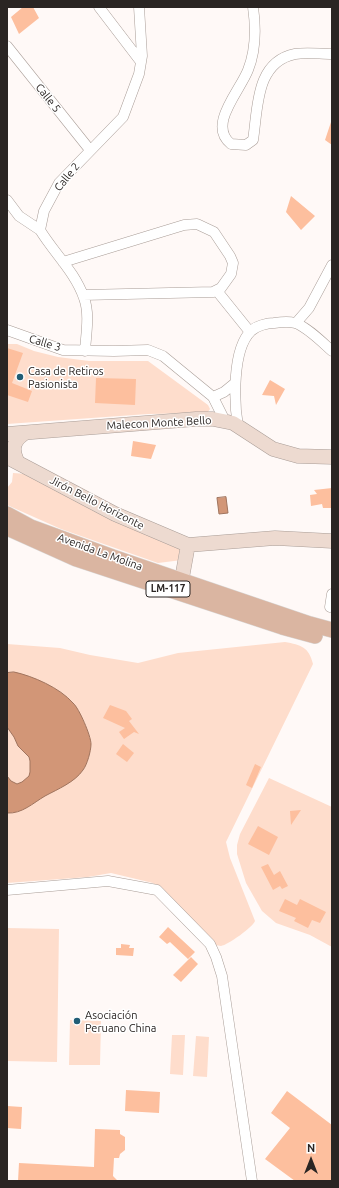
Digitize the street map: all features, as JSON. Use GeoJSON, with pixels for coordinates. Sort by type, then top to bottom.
{"type":"FeatureCollection","features":[{"type":"Feature","properties":{"kind":"main road","name":"Avenida La Molina"},"geometry":{"type":"LineString","coordinates":[[7,514],[31,527],[282,627],[332,641]]}},
{"type":"Feature","properties":{"kind":"main road","name":"Avenida La Molina"},"geometry":{"type":"LineString","coordinates":[[7,528],[76,559],[179,586],[332,630]]}},
{"type":"Feature","properties":{"kind":"street"},"geometry":{"type":"LineString","coordinates":[[99,7],[141,62]]}},
{"type":"Feature","properties":{"kind":"street","name":"Calle 2"},"geometry":{"type":"LineString","coordinates":[[40,230],[44,211],[59,183],[90,150],[105,138],[123,117],[139,74],[141,62],[139,7]]}},
{"type":"Feature","properties":{"kind":"street"},"geometry":{"type":"LineString","coordinates":[[253,7],[255,24],[253,52],[248,71],[223,116],[222,124],[224,135],[231,144],[246,145],[254,140],[263,80],[268,70],[277,62],[295,54],[332,54]]}},
{"type":"Feature","properties":{"kind":"street","name":"Calle 5"},"geometry":{"type":"LineString","coordinates":[[7,46],[90,150]]}},
{"type":"Feature","properties":{"kind":"street"},"geometry":{"type":"LineString","coordinates":[[7,200],[19,216],[40,230],[48,244],[76,280],[82,295],[87,320],[85,351]]}},
{"type":"Feature","properties":{"kind":"street"},"geometry":{"type":"LineString","coordinates":[[63,262],[184,225],[197,224],[214,232],[233,263],[231,274],[217,291],[82,295]]}},
{"type":"Feature","properties":{"kind":"street"},"geometry":{"type":"LineString","coordinates":[[296,324],[309,308],[332,265]]}},
{"type":"Feature","properties":{"kind":"street"},"geometry":{"type":"LineString","coordinates":[[217,291],[250,332]]}},
{"type":"Feature","properties":{"kind":"street"},"geometry":{"type":"LineString","coordinates":[[231,423],[235,406],[235,383],[242,347],[250,332],[254,328],[270,323],[296,324],[332,351]]}},
{"type":"Feature","properties":{"kind":"street","name":"Calle 3"},"geometry":{"type":"LineString","coordinates":[[7,330],[63,350],[148,350],[163,356],[213,397]]}},
{"type":"Feature","properties":{"kind":"street"},"geometry":{"type":"LineString","coordinates":[[231,423],[213,397],[224,392],[235,383]]}},
{"type":"Feature","properties":{"kind":"street","name":"Malecon Monte Bello"},"geometry":{"type":"LineString","coordinates":[[7,434],[196,419],[231,423],[273,449],[298,456],[332,457]]}},
{"type":"Feature","properties":{"kind":"street"},"geometry":{"type":"LineString","coordinates":[[12,459],[14,445],[18,437],[25,433]]}},
{"type":"Feature","properties":{"kind":"street","name":"Jirón Bello Horizonte"},"geometry":{"type":"LineString","coordinates":[[12,459],[115,514],[188,545],[275,538],[332,541]]}},
{"type":"Feature","properties":{"kind":"street"},"geometry":{"type":"LineString","coordinates":[[179,586],[188,545]]}},
{"type":"Feature","properties":{"kind":"street"},"geometry":{"type":"LineString","coordinates":[[330,607],[332,594]]}},
{"type":"Feature","properties":{"kind":"street"},"geometry":{"type":"LineString","coordinates":[[7,890],[108,881],[158,890],[210,944],[222,976],[252,1181]]}},
{"type":"Feature","properties":{"kind":"shaded area"},"geometry":{"type":"Polygon","coordinates":[[[7,344],[17,344],[34,351],[58,357],[89,361],[148,361],[208,405],[210,409],[208,412],[202,413],[148,414],[7,424],[7,344]]]}},
{"type":"Feature","properties":{"kind":"shaded area"},"geometry":{"type":"Polygon","coordinates":[[[13,473],[27,474],[184,551],[182,560],[158,563],[61,529],[7,505],[7,488],[12,482],[13,473]]]}},
{"type":"Feature","properties":{"kind":"shaded area"},"geometry":{"type":"Polygon","coordinates":[[[226,497],[228,513],[219,514],[217,498],[226,497]]]}},
{"type":"Feature","properties":{"kind":"shaded area"},"geometry":{"type":"Polygon","coordinates":[[[285,642],[296,644],[307,650],[313,664],[226,842],[230,858],[255,921],[250,927],[224,945],[215,945],[180,907],[153,883],[111,873],[88,877],[7,883],[7,644],[60,648],[90,655],[138,663],[178,653],[285,642]]]}},
{"type":"Feature","properties":{"kind":"shaded area"},"geometry":{"type":"Polygon","coordinates":[[[14,672],[46,683],[68,698],[81,716],[87,729],[91,744],[90,754],[86,765],[76,778],[32,805],[18,812],[7,813],[7,776],[11,781],[17,784],[29,776],[30,772],[29,757],[18,746],[7,727],[7,673],[14,672]]]}},
{"type":"Feature","properties":{"kind":"shaded area"},"geometry":{"type":"Polygon","coordinates":[[[269,778],[332,807],[332,947],[310,935],[276,923],[262,911],[246,883],[237,854],[237,845],[240,834],[269,778]]]}},
{"type":"Feature","properties":{"kind":"shaded area"},"geometry":{"type":"Polygon","coordinates":[[[7,928],[59,929],[57,1062],[7,1061],[7,928]]]}},
{"type":"Feature","properties":{"kind":"shaded area"},"geometry":{"type":"Polygon","coordinates":[[[70,1020],[101,1021],[100,1065],[69,1065],[70,1020]]]}},
{"type":"Feature","properties":{"kind":"shaded area"},"geometry":{"type":"Polygon","coordinates":[[[172,1035],[185,1035],[183,1075],[170,1074],[172,1035]]]}},
{"type":"Feature","properties":{"kind":"shaded area"},"geometry":{"type":"Polygon","coordinates":[[[196,1036],[209,1037],[207,1077],[193,1076],[196,1036]]]}},
{"type":"Feature","properties":{"kind":"building"},"geometry":{"type":"Polygon","coordinates":[[[23,7],[33,7],[39,18],[19,34],[11,17],[23,7]]]}},
{"type":"Feature","properties":{"kind":"building"},"geometry":{"type":"Polygon","coordinates":[[[332,122],[332,145],[325,140],[332,122]]]}},
{"type":"Feature","properties":{"kind":"building"},"geometry":{"type":"Polygon","coordinates":[[[291,196],[315,216],[301,230],[286,212],[291,196]]]}},
{"type":"Feature","properties":{"kind":"building"},"geometry":{"type":"Polygon","coordinates":[[[7,348],[23,353],[12,383],[32,391],[28,402],[7,395],[7,348]]]}},
{"type":"Feature","properties":{"kind":"building"},"geometry":{"type":"Polygon","coordinates":[[[96,378],[136,379],[135,405],[95,403],[96,378]]]}},
{"type":"Feature","properties":{"kind":"building"},"geometry":{"type":"Polygon","coordinates":[[[270,380],[285,389],[276,405],[274,396],[262,395],[270,380]]]}},
{"type":"Feature","properties":{"kind":"building"},"geometry":{"type":"Polygon","coordinates":[[[133,441],[156,445],[151,459],[131,456],[133,441]]]}},
{"type":"Feature","properties":{"kind":"building"},"geometry":{"type":"Polygon","coordinates":[[[332,488],[332,508],[323,508],[322,504],[311,506],[310,495],[317,494],[314,490],[332,488]]]}},
{"type":"Feature","properties":{"kind":"building"},"geometry":{"type":"Polygon","coordinates":[[[110,705],[126,711],[132,719],[129,721],[139,734],[134,732],[124,739],[119,732],[125,728],[103,718],[110,705]]]}},
{"type":"Feature","properties":{"kind":"building"},"geometry":{"type":"Polygon","coordinates":[[[123,744],[134,753],[127,762],[116,754],[123,744]]]}},
{"type":"Feature","properties":{"kind":"building"},"geometry":{"type":"Polygon","coordinates":[[[255,764],[261,767],[252,788],[246,785],[255,764]]]}},
{"type":"Feature","properties":{"kind":"building"},"geometry":{"type":"Polygon","coordinates":[[[301,810],[291,825],[290,811],[301,810]]]}},
{"type":"Feature","properties":{"kind":"building"},"geometry":{"type":"Polygon","coordinates":[[[258,826],[278,837],[269,855],[248,844],[258,826]]]}},
{"type":"Feature","properties":{"kind":"building"},"geometry":{"type":"Polygon","coordinates":[[[268,864],[274,875],[280,871],[288,886],[282,889],[280,886],[273,890],[261,867],[268,864]]]}},
{"type":"Feature","properties":{"kind":"building"},"geometry":{"type":"Polygon","coordinates":[[[285,899],[297,905],[300,899],[326,912],[320,923],[312,920],[308,928],[294,921],[296,918],[279,911],[285,899]]]}},
{"type":"Feature","properties":{"kind":"building"},"geometry":{"type":"Polygon","coordinates":[[[168,927],[195,952],[188,959],[170,942],[167,944],[159,937],[168,927]]]}},
{"type":"Feature","properties":{"kind":"building"},"geometry":{"type":"Polygon","coordinates":[[[121,944],[130,945],[129,948],[134,948],[133,956],[116,955],[116,948],[121,948],[121,944]]]}},
{"type":"Feature","properties":{"kind":"building"},"geometry":{"type":"Polygon","coordinates":[[[191,957],[198,964],[181,982],[173,975],[191,957]]]}},
{"type":"Feature","properties":{"kind":"building"},"geometry":{"type":"Polygon","coordinates":[[[126,1090],[160,1092],[159,1113],[125,1111],[126,1090]]]}},
{"type":"Feature","properties":{"kind":"building"},"geometry":{"type":"Polygon","coordinates":[[[287,1091],[332,1125],[332,1181],[295,1181],[265,1159],[290,1128],[271,1113],[287,1091]]]}},
{"type":"Feature","properties":{"kind":"building"},"geometry":{"type":"Polygon","coordinates":[[[7,1106],[22,1107],[21,1129],[7,1128],[7,1106]]]}},
{"type":"Feature","properties":{"kind":"building"},"geometry":{"type":"Polygon","coordinates":[[[95,1129],[120,1130],[120,1134],[125,1137],[125,1150],[120,1154],[119,1158],[114,1158],[113,1176],[118,1181],[18,1181],[19,1163],[94,1167],[95,1129]]]}},
{"type":"Feature","properties":{"kind":"place","name":"Casa de Retiros Pasionista"},"geometry":{"type":"Point","coordinates":[20,377]}},
{"type":"Feature","properties":{"kind":"place","name":"Asociación Peruano China"},"geometry":{"type":"Point","coordinates":[77,1021]}}]}
